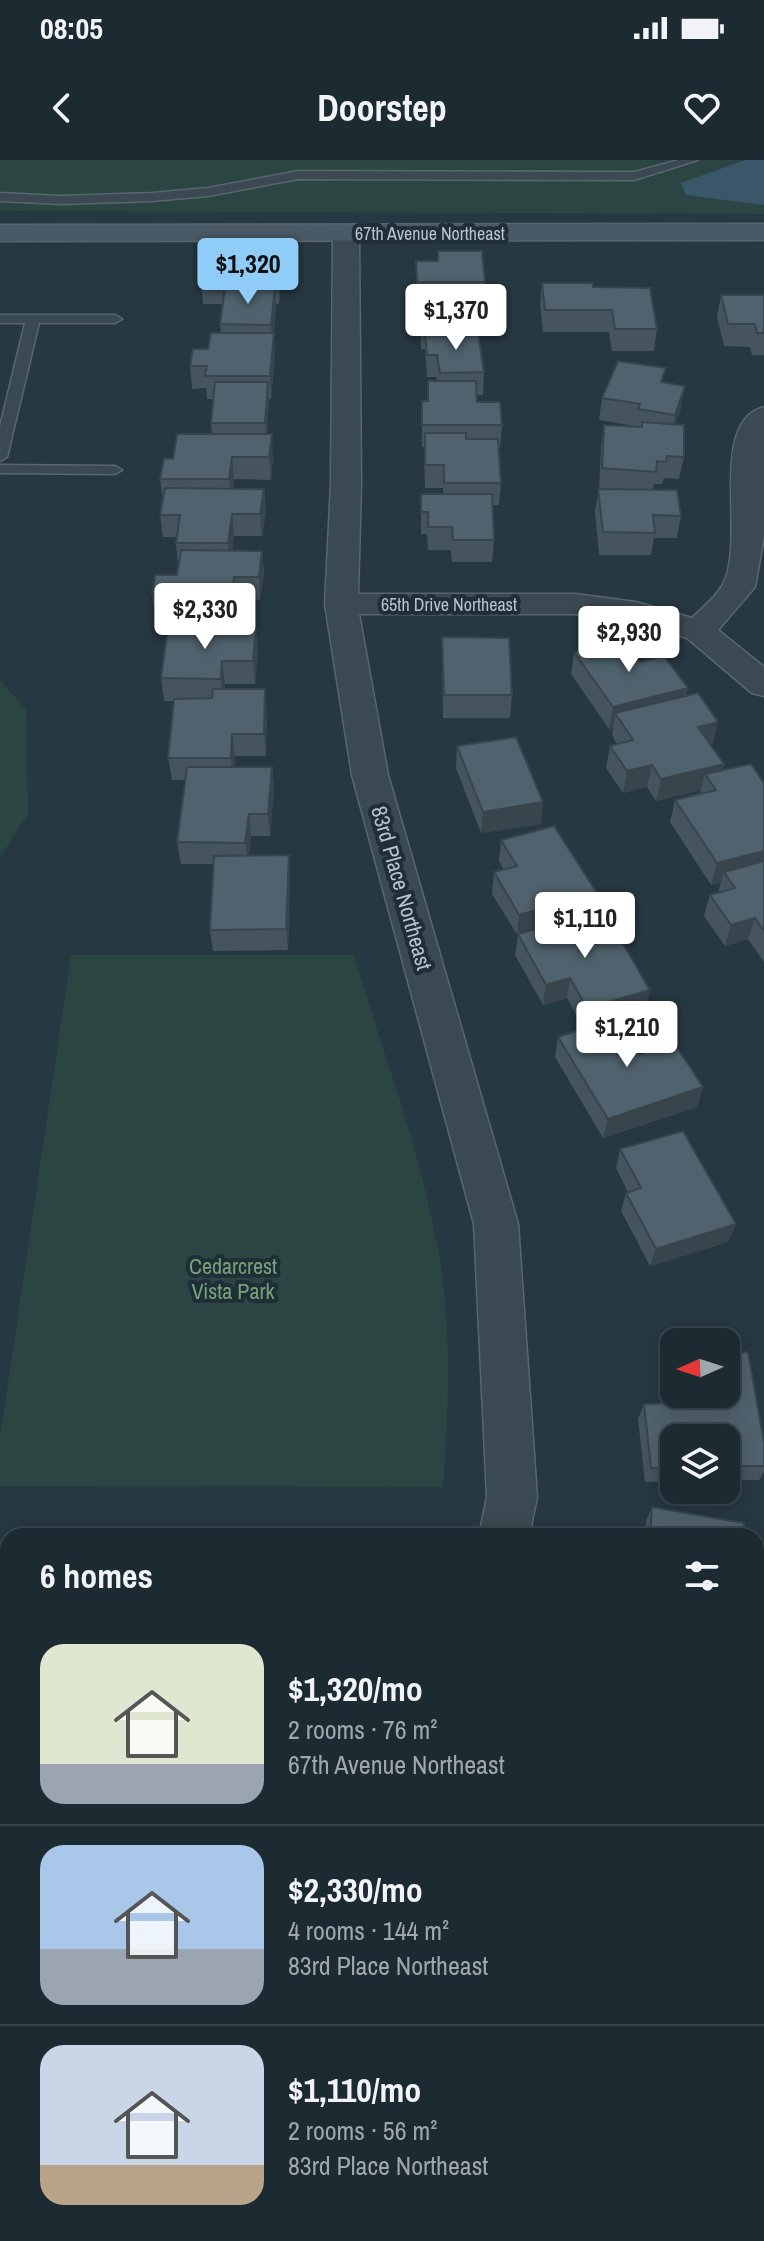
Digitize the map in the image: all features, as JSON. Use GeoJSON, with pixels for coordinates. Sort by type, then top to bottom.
{"type":"FeatureCollection","features":[{"type":"Feature","properties":{"kind":"main road","name":"67th Avenue Northeast"},"geometry":{"type":"LineString","coordinates":[[0,233],[764,232]]}},
{"type":"Feature","properties":{"kind":"street","name":"83rd Place Northeast"},"geometry":{"type":"LineString","coordinates":[[346,233],[346,484],[341,604],[370,775],[496,1224],[512,1497],[506,1528]]}},
{"type":"Feature","properties":{"kind":"street"},"geometry":{"type":"LineString","coordinates":[[764,416],[754,424],[747,449],[748,536],[739,587],[699,631],[764,685]]}},
{"type":"Feature","properties":{"kind":"street","name":"65th Drive Northeast"},"geometry":{"type":"LineString","coordinates":[[341,604],[575,604],[636,612],[699,631]]}},
{"type":"Feature","properties":{"kind":"lane"},"geometry":{"type":"LineString","coordinates":[[0,197],[61,200],[152,197],[208,192],[298,175],[634,176],[692,160]]}},
{"type":"Feature","properties":{"kind":"lane"},"geometry":{"type":"LineString","coordinates":[[0,319],[115,319]]}},
{"type":"Feature","properties":{"kind":"lane"},"geometry":{"type":"LineString","coordinates":[[0,457],[33,319]]}},
{"type":"Feature","properties":{"kind":"lane"},"geometry":{"type":"LineString","coordinates":[[0,469],[115,470]]}},
{"type":"Feature","properties":{"kind":"green space"},"geometry":{"type":"Polygon","coordinates":[[[0,160],[764,160],[764,214],[0,211],[0,160]]]}},
{"type":"Feature","properties":{"kind":"green space"},"geometry":{"type":"Polygon","coordinates":[[[0,680],[26,710],[28,814],[0,857],[0,680]]]}},
{"type":"Feature","properties":{"kind":"green space","name":"Cedarcrest Vista Park"},"geometry":{"type":"Polygon","coordinates":[[[71,955],[354,955],[411,1138],[438,1249],[446,1308],[448,1368],[443,1487],[0,1486],[0,1438],[71,955]]]}},
{"type":"Feature","properties":{"kind":"water"},"geometry":{"type":"Polygon","coordinates":[[[745,160],[764,160],[764,205],[686,195],[681,183],[745,160]]]}},
{"type":"Feature","properties":{"kind":"building"},"geometry":{"type":"Polygon","coordinates":[[[438,251],[482,251],[485,282],[417,282],[416,261],[438,261],[438,251]]]}},
{"type":"Feature","properties":{"kind":"building"},"geometry":{"type":"Polygon","coordinates":[[[205,252],[258,252],[258,263],[280,263],[278,282],[201,282],[205,252]]]}},
{"type":"Feature","properties":{"kind":"building"},"geometry":{"type":"Polygon","coordinates":[[[542,283],[650,288],[657,329],[615,329],[612,310],[545,310],[542,283]]]}},
{"type":"Feature","properties":{"kind":"building"},"geometry":{"type":"Polygon","coordinates":[[[225,287],[275,288],[271,325],[220,324],[225,287]]]}},
{"type":"Feature","properties":{"kind":"building"},"geometry":{"type":"Polygon","coordinates":[[[467,288],[470,326],[422,327],[419,289],[467,288]]]}},
{"type":"Feature","properties":{"kind":"building"},"geometry":{"type":"Polygon","coordinates":[[[721,295],[764,295],[764,333],[757,333],[755,324],[728,324],[721,295]]]}},
{"type":"Feature","properties":{"kind":"building"},"geometry":{"type":"Polygon","coordinates":[[[211,333],[274,333],[270,376],[205,376],[207,366],[190,366],[193,349],[208,349],[211,333]]]}},
{"type":"Feature","properties":{"kind":"building"},"geometry":{"type":"Polygon","coordinates":[[[478,333],[484,372],[440,373],[437,355],[427,355],[425,334],[478,333]]]}},
{"type":"Feature","properties":{"kind":"building"},"geometry":{"type":"Polygon","coordinates":[[[618,361],[666,368],[661,382],[685,386],[675,415],[638,409],[640,404],[602,398],[618,361]]]}},
{"type":"Feature","properties":{"kind":"building"},"geometry":{"type":"Polygon","coordinates":[[[428,381],[476,381],[477,402],[500,402],[502,425],[422,425],[422,401],[428,401],[428,381]]]}},
{"type":"Feature","properties":{"kind":"building"},"geometry":{"type":"Polygon","coordinates":[[[215,382],[268,382],[265,423],[211,423],[215,382]]]}},
{"type":"Feature","properties":{"kind":"building"},"geometry":{"type":"Polygon","coordinates":[[[642,422],[684,425],[684,457],[667,456],[666,462],[657,461],[656,472],[602,468],[604,425],[642,427],[642,422]]]}},
{"type":"Feature","properties":{"kind":"building"},"geometry":{"type":"Polygon","coordinates":[[[425,433],[466,433],[466,439],[498,439],[501,483],[444,483],[444,465],[425,465],[425,433]]]}},
{"type":"Feature","properties":{"kind":"building"},"geometry":{"type":"Polygon","coordinates":[[[177,434],[272,434],[269,457],[232,457],[229,479],[160,479],[164,458],[173,459],[177,434]]]}},
{"type":"Feature","properties":{"kind":"building"},"geometry":{"type":"Polygon","coordinates":[[[165,488],[264,489],[260,514],[232,514],[228,543],[176,543],[180,515],[160,515],[165,488]]]}},
{"type":"Feature","properties":{"kind":"building"},"geometry":{"type":"Polygon","coordinates":[[[598,489],[677,490],[681,516],[653,515],[655,533],[603,532],[598,489]]]}},
{"type":"Feature","properties":{"kind":"building"},"geometry":{"type":"Polygon","coordinates":[[[421,494],[492,494],[494,540],[453,540],[452,527],[428,527],[428,512],[421,512],[421,494]]]}},
{"type":"Feature","properties":{"kind":"building"},"geometry":{"type":"Polygon","coordinates":[[[181,550],[262,551],[259,577],[234,577],[230,610],[173,609],[175,595],[152,595],[155,575],[177,575],[181,550]]]}},
{"type":"Feature","properties":{"kind":"building"},"geometry":{"type":"Polygon","coordinates":[[[168,627],[256,628],[253,661],[222,661],[221,679],[161,678],[168,627]]]}},
{"type":"Feature","properties":{"kind":"building"},"geometry":{"type":"Polygon","coordinates":[[[442,637],[509,638],[512,695],[444,695],[442,637]]]}},
{"type":"Feature","properties":{"kind":"building"},"geometry":{"type":"Polygon","coordinates":[[[624,640],[640,662],[664,656],[688,688],[613,707],[574,652],[624,640]]]}},
{"type":"Feature","properties":{"kind":"building"},"geometry":{"type":"Polygon","coordinates":[[[213,689],[265,689],[264,734],[232,734],[231,758],[168,758],[174,699],[212,698],[213,689]]]}},
{"type":"Feature","properties":{"kind":"building"},"geometry":{"type":"Polygon","coordinates":[[[698,693],[718,722],[698,727],[724,764],[661,779],[652,765],[627,771],[610,746],[633,740],[615,713],[698,693]]]}},
{"type":"Feature","properties":{"kind":"building"},"geometry":{"type":"Polygon","coordinates":[[[516,737],[543,802],[483,812],[457,746],[516,737]]]}},
{"type":"Feature","properties":{"kind":"building"},"geometry":{"type":"Polygon","coordinates":[[[751,764],[764,783],[764,851],[717,863],[675,800],[716,790],[705,774],[751,764]]]}},
{"type":"Feature","properties":{"kind":"building"},"geometry":{"type":"Polygon","coordinates":[[[187,767],[272,767],[268,814],[249,814],[245,843],[177,842],[187,767]]]}},
{"type":"Feature","properties":{"kind":"building"},"geometry":{"type":"Polygon","coordinates":[[[554,826],[597,893],[519,915],[494,872],[517,866],[501,840],[554,826]]]}},
{"type":"Feature","properties":{"kind":"building"},"geometry":{"type":"Polygon","coordinates":[[[289,855],[286,929],[210,930],[214,856],[289,855]]]}},
{"type":"Feature","properties":{"kind":"building"},"geometry":{"type":"Polygon","coordinates":[[[764,861],[764,931],[755,918],[731,925],[710,895],[735,888],[724,872],[764,861]]]}},
{"type":"Feature","properties":{"kind":"building"},"geometry":{"type":"Polygon","coordinates":[[[608,918],[650,990],[587,1008],[570,978],[546,985],[518,934],[567,920],[572,928],[608,918]]]}},
{"type":"Feature","properties":{"kind":"building"},"geometry":{"type":"Polygon","coordinates":[[[618,1018],[640,1054],[674,1043],[703,1087],[608,1119],[558,1037],[618,1018]]]}},
{"type":"Feature","properties":{"kind":"building"},"geometry":{"type":"Polygon","coordinates":[[[683,1131],[736,1224],[656,1249],[626,1193],[641,1188],[620,1149],[683,1131]]]}},
{"type":"Feature","properties":{"kind":"building"},"geometry":{"type":"Polygon","coordinates":[[[740,1352],[748,1352],[764,1443],[764,1466],[740,1466],[740,1424],[660,1424],[660,1468],[651,1468],[644,1404],[660,1404],[660,1408],[740,1408],[740,1352]]]}},
{"type":"Feature","properties":{"kind":"building"},"geometry":{"type":"Polygon","coordinates":[[[652,1507],[744,1523],[744,1528],[651,1528],[652,1507]]]}}]}
